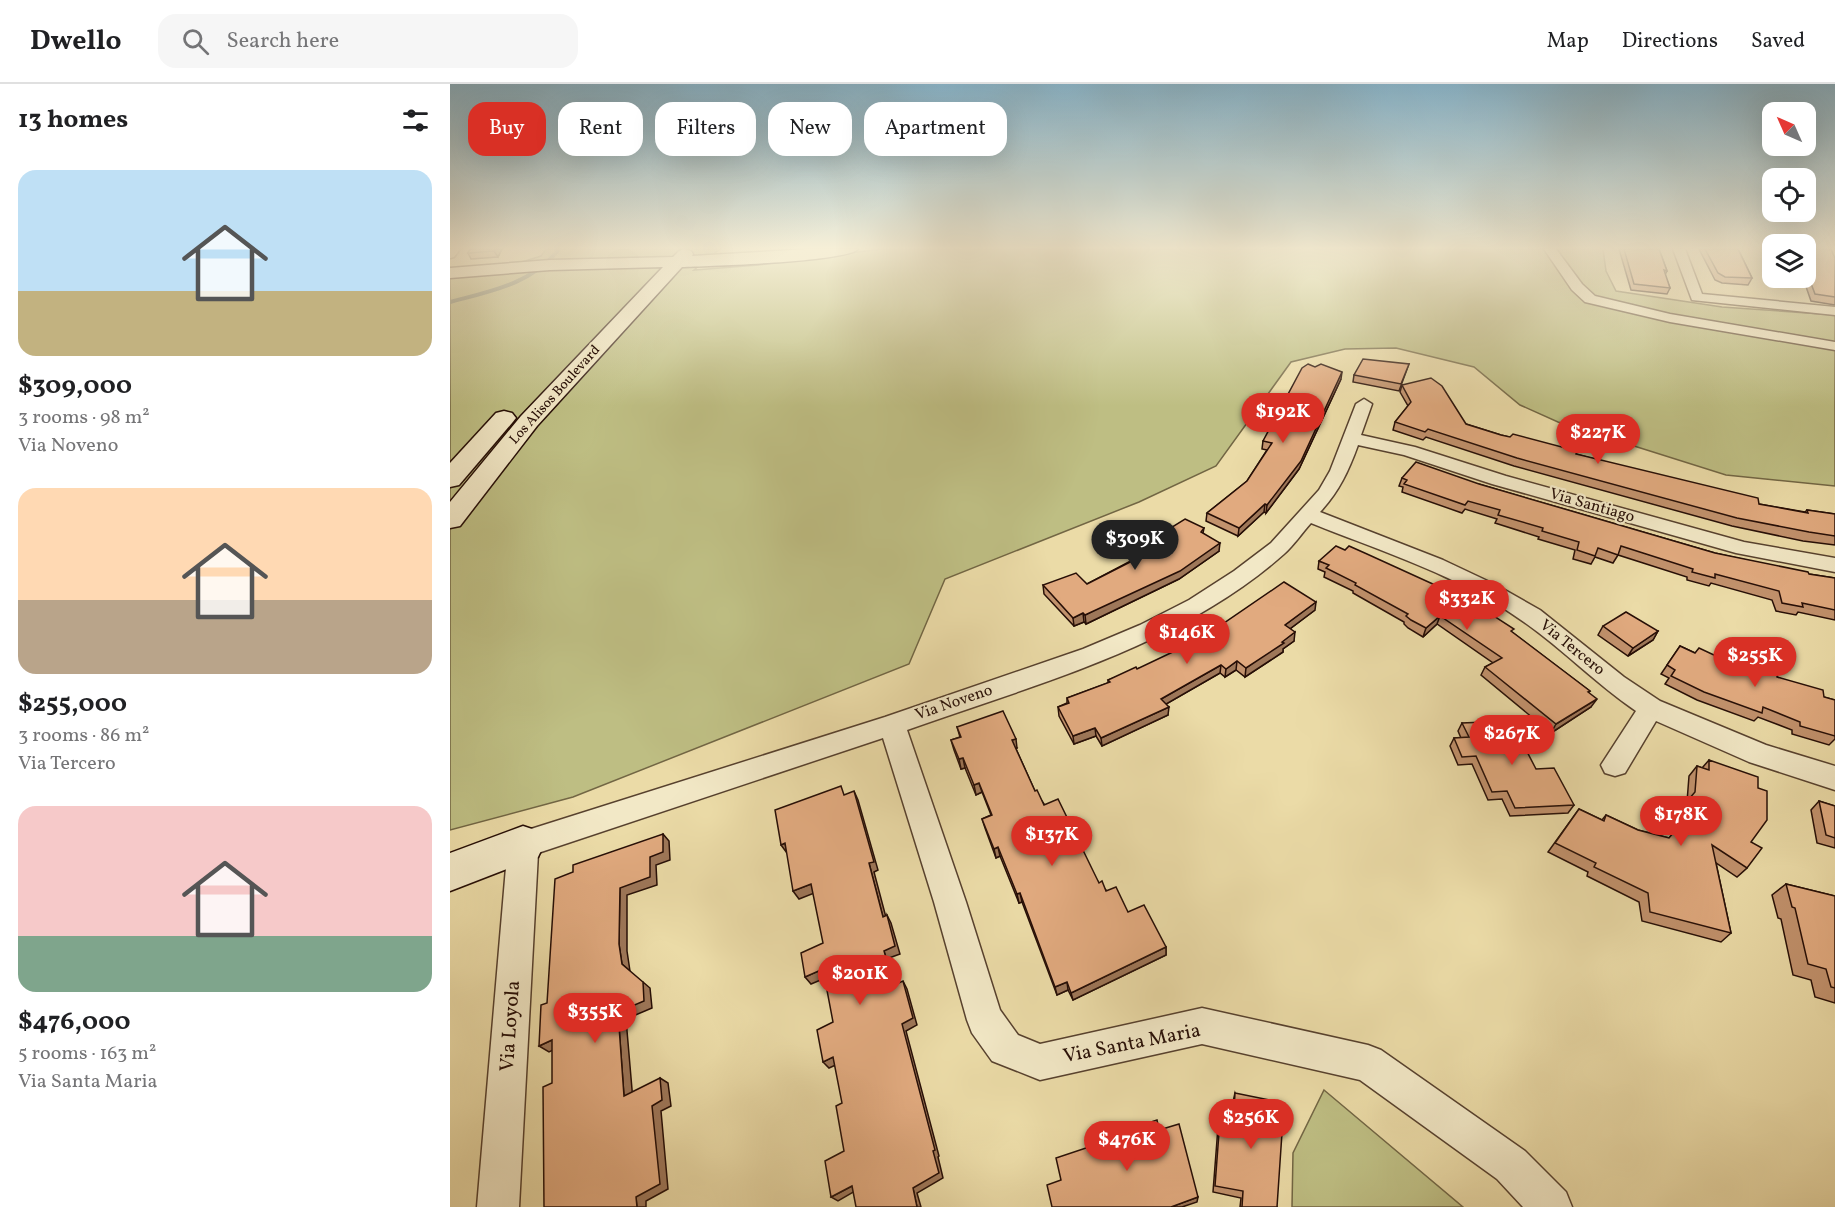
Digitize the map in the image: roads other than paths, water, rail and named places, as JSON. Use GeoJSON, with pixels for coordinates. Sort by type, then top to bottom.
{"type":"FeatureCollection","features":[{"type":"Feature","properties":{"kind":"main road","name":"Los Alisos Boulevard"},"geometry":{"type":"LineString","coordinates":[[546,373],[624,301]]}},
{"type":"Feature","properties":{"kind":"main road","name":"Los Alisos Boulevard"},"geometry":{"type":"LineString","coordinates":[[450,520],[529,421],[634,301]]}},
{"type":"Feature","properties":{"kind":"main road","name":"Los Alisos Boulevard"},"geometry":{"type":"LineString","coordinates":[[450,479],[515,405]]}},
{"type":"Feature","properties":{"kind":"main road","name":"Via Noveno"},"geometry":{"type":"LineString","coordinates":[[450,872],[523,844]]}},
{"type":"Feature","properties":{"kind":"street"},"geometry":{"type":"LineString","coordinates":[[1604,301],[1670,318],[1835,346]]}},
{"type":"Feature","properties":{"kind":"street"},"geometry":{"type":"LineString","coordinates":[[1740,301],[1835,311]]}},
{"type":"Feature","properties":{"kind":"street","name":"Via Noveno"},"geometry":{"type":"LineString","coordinates":[[523,844],[892,724],[1092,655],[1148,631],[1197,605],[1242,576],[1278,548],[1327,493],[1339,471],[1364,404]]}},
{"type":"Feature","properties":{"kind":"street","name":"Via Santiago"},"geometry":{"type":"LineString","coordinates":[[1352,438],[1409,450],[1499,480],[1743,548],[1835,565]]}},
{"type":"Feature","properties":{"kind":"street","name":"Via Tercero"},"geometry":{"type":"LineString","coordinates":[[1309,515],[1435,565],[1488,590],[1532,616],[1615,684],[1651,708],[1759,754],[1835,778]]}},
{"type":"Feature","properties":{"kind":"street"},"geometry":{"type":"LineString","coordinates":[[1615,765],[1651,708]]}},
{"type":"Feature","properties":{"kind":"street","name":"Via Santa Maria"},"geometry":{"type":"LineString","coordinates":[[892,724],[950,902],[985,1020],[1005,1048],[1040,1062],[1202,1026],[1368,1063],[1511,1165],[1551,1207]]}},
{"type":"Feature","properties":{"kind":"street","name":"Via Loyola"},"geometry":{"type":"LineString","coordinates":[[498,1207],[523,844]]}}]}
